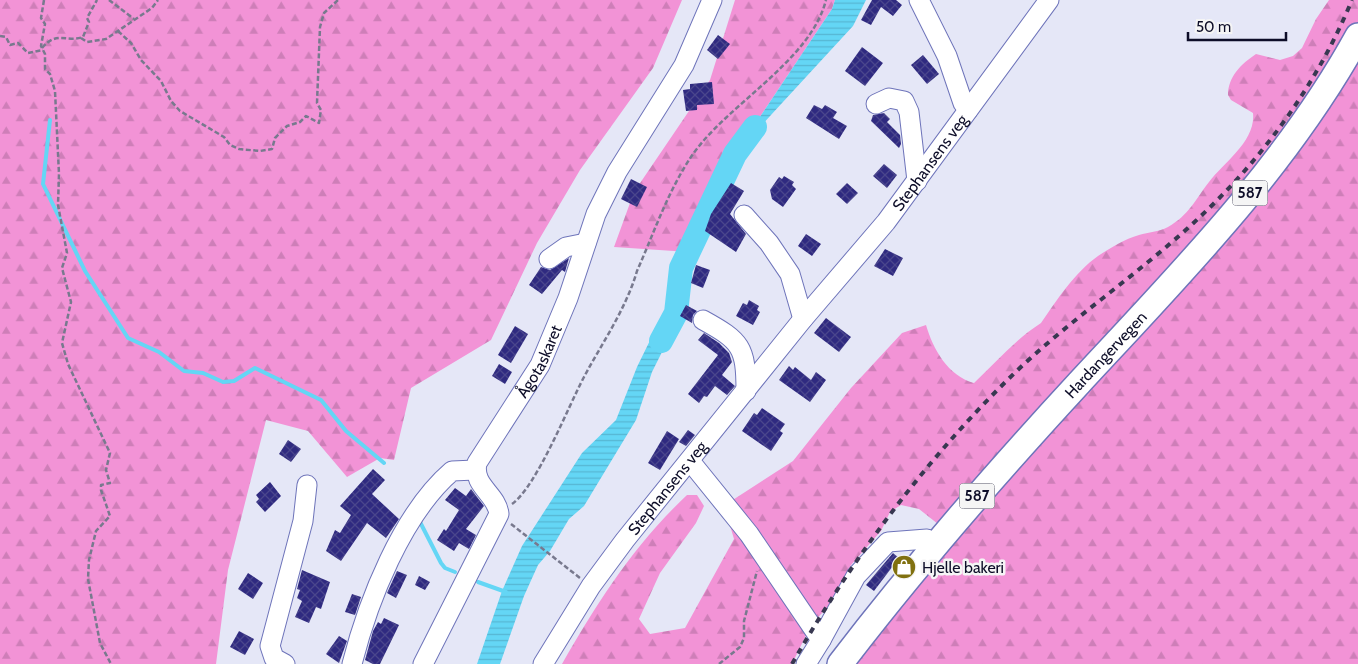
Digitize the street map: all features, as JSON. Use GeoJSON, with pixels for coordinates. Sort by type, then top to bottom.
{"type":"FeatureCollection","features":[{"type":"Feature","properties":{"kind":"main road","name":"Hardangervegen"},"geometry":{"type":"LineString","coordinates":[[840,664],[933,545],[1009,459],[1232,217],[1279,158],[1321,97],[1358,36]]}},
{"type":"Feature","properties":{"kind":"street","name":"Ågotaskaret"},"geometry":{"type":"LineString","coordinates":[[476,470],[480,457],[540,366],[568,298],[596,214],[617,172],[657,111],[684,65],[712,0]]}},
{"type":"Feature","properties":{"kind":"street"},"geometry":{"type":"LineString","coordinates":[[919,0],[948,56],[963,103],[968,110]]}},
{"type":"Feature","properties":{"kind":"street","name":"Stephansens veg"},"geometry":{"type":"LineString","coordinates":[[543,664],[591,586],[625,540],[804,319],[876,234],[1048,0]]}},
{"type":"Feature","properties":{"kind":"street","name":"Ågotaskaret"},"geometry":{"type":"LineString","coordinates":[[657,111],[666,107],[681,88]]}},
{"type":"Feature","properties":{"kind":"street"},"geometry":{"type":"LineString","coordinates":[[876,104],[889,98],[904,101],[909,112],[916,181]]}},
{"type":"Feature","properties":{"kind":"street"},"geometry":{"type":"LineString","coordinates":[[744,215],[769,242],[790,274],[804,319]]}},
{"type":"Feature","properties":{"kind":"street"},"geometry":{"type":"LineString","coordinates":[[549,259],[566,247],[586,243]]}},
{"type":"Feature","properties":{"kind":"street"},"geometry":{"type":"LineString","coordinates":[[703,320],[734,340],[744,352],[746,391]]}},
{"type":"Feature","properties":{"kind":"street"},"geometry":{"type":"LineString","coordinates":[[690,461],[764,556],[821,640]]}},
{"type":"Feature","properties":{"kind":"street"},"geometry":{"type":"LineString","coordinates":[[352,664],[360,634],[375,592],[417,511],[452,471],[476,470],[479,482],[498,508],[499,514],[424,664]]}},
{"type":"Feature","properties":{"kind":"street"},"geometry":{"type":"LineString","coordinates":[[285,664],[274,658],[270,646],[303,520],[307,485]]}},
{"type":"Feature","properties":{"kind":"street"},"geometry":{"type":"LineString","coordinates":[[806,664],[856,576],[888,542],[927,539],[933,545]]}},
{"type":"Feature","properties":{"kind":"path"},"geometry":{"type":"LineString","coordinates":[[44,0],[42,18],[45,24],[42,49],[45,68],[50,74],[56,99],[59,174],[58,205],[67,253],[62,268],[71,302],[62,343],[68,364],[110,453],[106,470],[110,483],[102,485],[101,490],[110,516],[96,531],[89,560],[88,579],[100,643],[111,664]]}},
{"type":"Feature","properties":{"kind":"path"},"geometry":{"type":"LineString","coordinates":[[81,38],[88,22],[88,13],[94,8],[97,0]]}},
{"type":"Feature","properties":{"kind":"path"},"geometry":{"type":"LineString","coordinates":[[108,0],[134,19]]}},
{"type":"Feature","properties":{"kind":"path"},"geometry":{"type":"LineString","coordinates":[[0,36],[6,37],[10,45],[18,43],[28,53],[42,49],[51,39],[60,37],[81,38],[87,42],[98,42],[106,39],[152,8],[158,0]]}},
{"type":"Feature","properties":{"kind":"path"},"geometry":{"type":"LineString","coordinates":[[118,31],[131,43],[141,60],[161,81],[171,101],[180,111],[224,137],[230,145],[239,149],[268,151],[274,145],[275,138],[287,126],[300,122],[303,117],[311,118],[319,123],[321,110],[318,95],[320,26],[324,13],[338,0]]}},
{"type":"Feature","properties":{"kind":"path"},"geometry":{"type":"LineString","coordinates":[[499,514],[519,499],[540,466],[584,377],[632,290],[637,271],[689,160],[759,86],[793,57],[823,12],[826,0]]}},
{"type":"Feature","properties":{"kind":"path"},"geometry":{"type":"LineString","coordinates":[[44,33],[51,39]]}},
{"type":"Feature","properties":{"kind":"path"},"geometry":{"type":"LineString","coordinates":[[525,537],[591,586]]}},
{"type":"Feature","properties":{"kind":"path"},"geometry":{"type":"LineString","coordinates":[[719,664],[740,647],[744,638],[744,621],[755,574],[764,556]]}},
{"type":"Feature","properties":{"kind":"green space"},"geometry":{"type":"Polygon","coordinates":[[[0,0],[682,0],[653,68],[580,170],[537,243],[491,340],[411,388],[394,460],[380,458],[347,477],[308,431],[266,420],[228,570],[216,664],[0,664],[0,0]]]}},
{"type":"Feature","properties":{"kind":"green space"},"geometry":{"type":"Polygon","coordinates":[[[735,0],[835,0],[832,9],[735,154],[689,252],[614,247],[634,192],[710,80],[735,0]]]}},
{"type":"Feature","properties":{"kind":"green space"},"geometry":{"type":"Polygon","coordinates":[[[1329,0],[1358,0],[1358,664],[849,664],[938,524],[919,509],[901,505],[890,512],[881,531],[851,565],[833,601],[811,625],[792,664],[562,664],[603,596],[634,554],[687,495],[697,495],[704,506],[696,523],[660,573],[639,619],[650,634],[685,628],[734,539],[723,502],[725,505],[793,461],[851,388],[902,333],[926,325],[937,352],[949,368],[974,383],[1015,343],[1041,323],[1066,287],[1090,263],[1123,241],[1164,229],[1181,217],[1191,207],[1215,174],[1238,150],[1250,133],[1253,113],[1231,100],[1228,95],[1230,82],[1236,72],[1256,54],[1280,60],[1293,56],[1302,48],[1316,19],[1329,0]]]}},
{"type":"Feature","properties":{"kind":"water"},"geometry":{"type":"Polygon","coordinates":[[[835,0],[866,0],[853,26],[735,154],[832,9],[835,0]]]}},
{"type":"Feature","properties":{"kind":"water"},"geometry":{"type":"Polygon","coordinates":[[[676,313],[674,328],[652,372],[636,420],[584,506],[569,519],[550,551],[538,565],[524,596],[500,664],[477,664],[502,591],[522,546],[582,453],[616,420],[637,367],[659,322],[676,313]]]}},
{"type":"Feature","properties":{"kind":"building"},"geometry":{"type":"Polygon","coordinates":[[[872,0],[896,0],[902,5],[893,16],[881,7],[871,25],[861,20],[872,0]]]}},
{"type":"Feature","properties":{"kind":"building"},"geometry":{"type":"Polygon","coordinates":[[[718,35],[730,44],[718,59],[707,50],[718,35]]]}},
{"type":"Feature","properties":{"kind":"building"},"geometry":{"type":"Polygon","coordinates":[[[862,47],[883,63],[865,86],[845,71],[862,47]]]}},
{"type":"Feature","properties":{"kind":"building"},"geometry":{"type":"Polygon","coordinates":[[[923,55],[939,74],[927,84],[911,65],[923,55]]]}},
{"type":"Feature","properties":{"kind":"building"},"geometry":{"type":"Polygon","coordinates":[[[712,82],[714,104],[697,105],[697,110],[686,111],[683,90],[690,89],[690,84],[712,82]]]}},
{"type":"Feature","properties":{"kind":"building"},"geometry":{"type":"Polygon","coordinates":[[[814,105],[822,109],[825,105],[837,112],[833,118],[847,126],[839,139],[806,118],[814,105]]]}},
{"type":"Feature","properties":{"kind":"building"},"geometry":{"type":"Polygon","coordinates":[[[884,113],[890,119],[887,122],[900,135],[901,144],[899,148],[871,121],[873,115],[884,113]]]}},
{"type":"Feature","properties":{"kind":"building"},"geometry":{"type":"Polygon","coordinates":[[[884,164],[897,175],[887,188],[873,176],[884,164]]]}},
{"type":"Feature","properties":{"kind":"building"},"geometry":{"type":"Polygon","coordinates":[[[784,176],[794,182],[792,185],[796,189],[783,207],[772,199],[770,190],[779,177],[782,179],[784,176]]]}},
{"type":"Feature","properties":{"kind":"building"},"geometry":{"type":"Polygon","coordinates":[[[631,179],[647,187],[637,207],[621,199],[631,179]]]}},
{"type":"Feature","properties":{"kind":"building"},"geometry":{"type":"Polygon","coordinates":[[[731,183],[744,191],[730,214],[746,234],[736,252],[705,231],[711,214],[731,183]]]}},
{"type":"Feature","properties":{"kind":"building"},"geometry":{"type":"Polygon","coordinates":[[[847,183],[858,193],[847,204],[836,194],[847,183]]]}},
{"type":"Feature","properties":{"kind":"building"},"geometry":{"type":"Polygon","coordinates":[[[806,234],[821,244],[812,256],[798,246],[806,234]]]}},
{"type":"Feature","properties":{"kind":"building"},"geometry":{"type":"Polygon","coordinates":[[[885,249],[903,258],[893,276],[874,266],[885,249]]]}},
{"type":"Feature","properties":{"kind":"building"},"geometry":{"type":"Polygon","coordinates":[[[569,258],[565,272],[562,270],[542,294],[529,285],[541,267],[550,270],[569,258]]]}},
{"type":"Feature","properties":{"kind":"building"},"geometry":{"type":"Polygon","coordinates":[[[696,265],[710,270],[703,288],[691,283],[696,265]]]}},
{"type":"Feature","properties":{"kind":"building"},"geometry":{"type":"Polygon","coordinates":[[[749,300],[759,306],[757,310],[760,312],[753,325],[736,316],[743,303],[747,305],[749,300]]]}},
{"type":"Feature","properties":{"kind":"building"},"geometry":{"type":"Polygon","coordinates":[[[686,305],[697,311],[693,315],[692,323],[680,316],[686,305]]]}},
{"type":"Feature","properties":{"kind":"building"},"geometry":{"type":"Polygon","coordinates":[[[826,318],[851,337],[839,352],[814,333],[826,318]]]}},
{"type":"Feature","properties":{"kind":"building"},"geometry":{"type":"Polygon","coordinates":[[[515,326],[528,334],[511,363],[498,355],[515,326]]]}},
{"type":"Feature","properties":{"kind":"building"},"geometry":{"type":"Polygon","coordinates":[[[704,333],[719,343],[729,353],[732,362],[722,375],[735,386],[727,395],[715,386],[707,397],[704,396],[699,403],[688,394],[718,355],[698,340],[704,333]]]}},
{"type":"Feature","properties":{"kind":"building"},"geometry":{"type":"Polygon","coordinates":[[[499,364],[512,372],[505,384],[492,376],[499,364]]]}},
{"type":"Feature","properties":{"kind":"building"},"geometry":{"type":"Polygon","coordinates":[[[789,366],[793,370],[795,367],[811,380],[816,372],[826,380],[810,402],[779,380],[789,366]]]}},
{"type":"Feature","properties":{"kind":"building"},"geometry":{"type":"Polygon","coordinates":[[[762,408],[785,424],[780,431],[783,433],[771,451],[742,431],[754,413],[757,415],[762,408]]]}},
{"type":"Feature","properties":{"kind":"building"},"geometry":{"type":"Polygon","coordinates":[[[688,430],[695,435],[686,446],[679,442],[688,430]]]}},
{"type":"Feature","properties":{"kind":"building"},"geometry":{"type":"Polygon","coordinates":[[[667,431],[679,439],[660,470],[648,463],[667,431]]]}},
{"type":"Feature","properties":{"kind":"building"},"geometry":{"type":"Polygon","coordinates":[[[288,440],[301,449],[291,462],[279,454],[288,440]]]}},
{"type":"Feature","properties":{"kind":"building"},"geometry":{"type":"Polygon","coordinates":[[[373,469],[385,480],[372,494],[399,519],[386,538],[367,523],[341,561],[326,551],[335,530],[340,533],[351,515],[340,506],[373,469]]]}},
{"type":"Feature","properties":{"kind":"building"},"geometry":{"type":"Polygon","coordinates":[[[270,482],[281,496],[265,512],[256,502],[259,499],[256,495],[270,482]]]}},
{"type":"Feature","properties":{"kind":"building"},"geometry":{"type":"Polygon","coordinates":[[[455,488],[466,496],[471,489],[484,506],[466,529],[476,535],[469,549],[459,543],[454,551],[437,540],[444,529],[446,531],[459,510],[445,500],[455,488]]]}},
{"type":"Feature","properties":{"kind":"building"},"geometry":{"type":"Polygon","coordinates":[[[893,553],[899,558],[874,591],[866,585],[893,553]]]}},
{"type":"Feature","properties":{"kind":"building"},"geometry":{"type":"Polygon","coordinates":[[[302,570],[330,582],[321,609],[316,607],[309,623],[295,617],[302,601],[297,598],[300,590],[297,589],[302,570]]]}},
{"type":"Feature","properties":{"kind":"building"},"geometry":{"type":"Polygon","coordinates":[[[397,571],[407,575],[396,598],[387,593],[397,571]]]}},
{"type":"Feature","properties":{"kind":"building"},"geometry":{"type":"Polygon","coordinates":[[[248,573],[263,583],[253,599],[238,589],[248,573]]]}},
{"type":"Feature","properties":{"kind":"building"},"geometry":{"type":"Polygon","coordinates":[[[419,576],[430,582],[425,590],[415,585],[419,576]]]}},
{"type":"Feature","properties":{"kind":"building"},"geometry":{"type":"Polygon","coordinates":[[[352,594],[361,597],[355,615],[345,612],[352,594]]]}},
{"type":"Feature","properties":{"kind":"building"},"geometry":{"type":"Polygon","coordinates":[[[384,618],[399,625],[380,664],[373,664],[365,660],[373,631],[378,622],[381,624],[384,618]]]}},
{"type":"Feature","properties":{"kind":"building"},"geometry":{"type":"Polygon","coordinates":[[[239,631],[254,639],[245,655],[230,647],[239,631]]]}},
{"type":"Feature","properties":{"kind":"building"},"geometry":{"type":"Polygon","coordinates":[[[339,636],[347,641],[339,663],[326,654],[339,636]]]}},
{"type":"Feature","properties":{"kind":"waterway"},"geometry":{"type":"LineString","coordinates":[[50,120],[43,184],[85,271],[128,338],[159,352],[184,371],[203,373],[223,382],[234,381],[255,368],[321,400],[346,431],[384,463]]}},
{"type":"Feature","properties":{"kind":"waterway"},"geometry":{"type":"LineString","coordinates":[[661,341],[676,313],[681,268],[735,154],[755,127]]}},
{"type":"Feature","properties":{"kind":"waterway"},"geometry":{"type":"LineString","coordinates":[[419,520],[441,563],[445,568],[455,572]]}},
{"type":"Feature","properties":{"kind":"waterway"},"geometry":{"type":"LineString","coordinates":[[478,582],[506,592]]}},
{"type":"Feature","properties":{"kind":"railway"},"geometry":{"type":"LineString","coordinates":[[792,664],[842,583],[897,506],[926,469],[989,398],[1043,347],[1189,227],[1215,203],[1262,150],[1303,93],[1338,32],[1352,0]]}},
{"type":"Feature","properties":{"kind":"place","name":"Hjelle bakeri"},"geometry":{"type":"Point","coordinates":[904,567]}}]}
